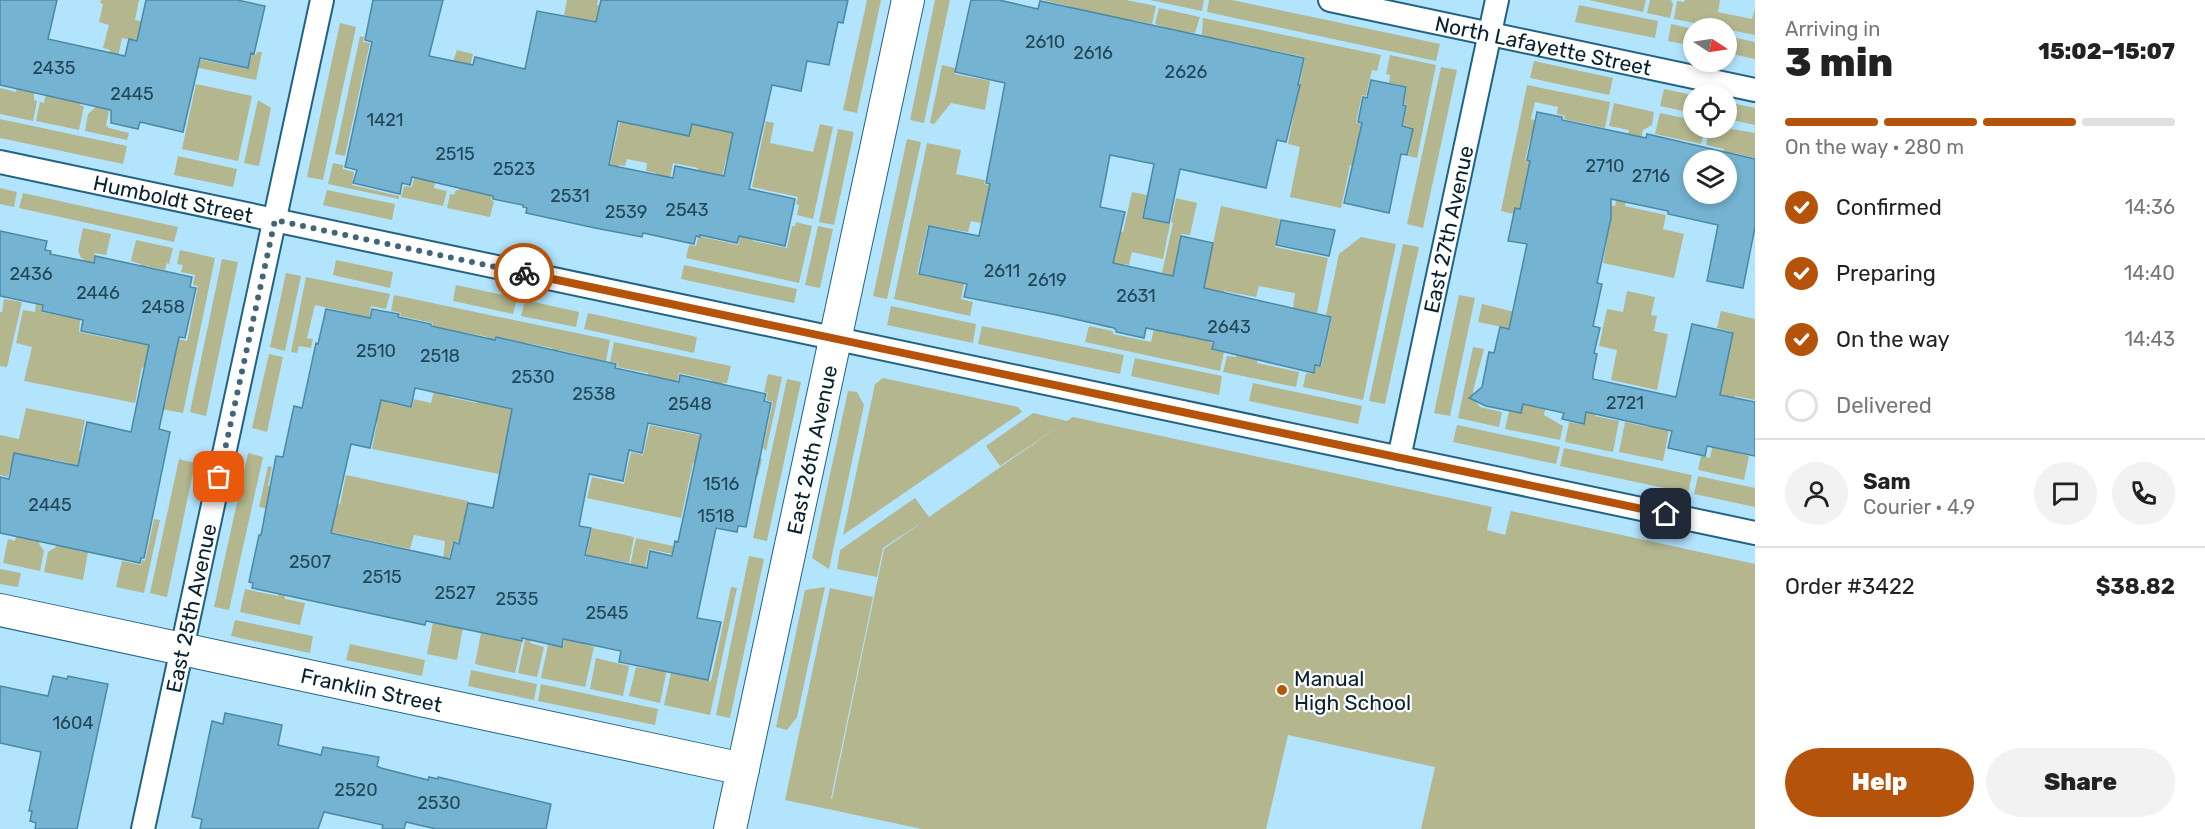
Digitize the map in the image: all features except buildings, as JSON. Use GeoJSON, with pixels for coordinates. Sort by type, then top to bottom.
{"type":"FeatureCollection","features":[{"type":"Feature","properties":{"kind":"street","name":"East 25th Avenue"},"geometry":{"type":"LineString","coordinates":[[143,829],[322,0]]}},
{"type":"Feature","properties":{"kind":"street","name":"East 26th Avenue"},"geometry":{"type":"LineString","coordinates":[[730,829],[908,0]]}},
{"type":"Feature","properties":{"kind":"street","name":"North Lafayette Street"},"geometry":{"type":"LineString","coordinates":[[1330,0],[1755,90]]}},
{"type":"Feature","properties":{"kind":"street","name":"East 27th Avenue"},"geometry":{"type":"LineString","coordinates":[[1399,458],[1497,0]]}},
{"type":"Feature","properties":{"kind":"street","name":"Humboldt Street"},"geometry":{"type":"LineString","coordinates":[[0,162],[1755,533]]}},
{"type":"Feature","properties":{"kind":"street","name":"Franklin Street"},"geometry":{"type":"LineString","coordinates":[[0,610],[743,769]]}},
{"type":"Feature","properties":{"kind":"green space"},"geometry":{"type":"Polygon","coordinates":[[[101,0],[139,0],[135,20],[163,26],[159,45],[122,38],[106,125],[109,128],[129,133],[127,140],[85,131],[88,114],[98,105],[110,50],[103,48],[109,25],[99,22],[103,4],[100,3],[101,0]]]}},
{"type":"Feature","properties":{"kind":"green space"},"geometry":{"type":"Polygon","coordinates":[[[567,0],[598,0],[597,5],[609,8],[590,50],[574,47],[580,19],[564,15],[567,0]]]}},
{"type":"Feature","properties":{"kind":"green space"},"geometry":{"type":"Polygon","coordinates":[[[867,0],[881,0],[857,113],[843,110],[867,0]]]}},
{"type":"Feature","properties":{"kind":"green space"},"geometry":{"type":"Polygon","coordinates":[[[935,0],[950,0],[924,123],[910,120],[935,0]]]}},
{"type":"Feature","properties":{"kind":"green space"},"geometry":{"type":"Polygon","coordinates":[[[1043,0],[1126,0],[1156,6],[1152,24],[1133,20],[1131,25],[1068,13],[1069,6],[1043,0]]]}},
{"type":"Feature","properties":{"kind":"green space"},"geometry":{"type":"Polygon","coordinates":[[[1150,0],[1204,0],[1202,11],[1150,0]]]}},
{"type":"Feature","properties":{"kind":"green space"},"geometry":{"type":"Polygon","coordinates":[[[1209,0],[1232,0],[1440,44],[1436,61],[1207,12],[1209,0]]]}},
{"type":"Feature","properties":{"kind":"green space"},"geometry":{"type":"Polygon","coordinates":[[[1589,0],[1646,0],[1643,12],[1589,0]]]}},
{"type":"Feature","properties":{"kind":"green space"},"geometry":{"type":"Polygon","coordinates":[[[1650,0],[1671,0],[1673,4],[1670,18],[1647,13],[1650,0]]]}},
{"type":"Feature","properties":{"kind":"green space"},"geometry":{"type":"Polygon","coordinates":[[[1685,0],[1720,0],[1718,12],[1752,19],[1755,9],[1755,35],[1737,31],[1737,18],[1683,18],[1683,21],[1674,19],[1677,1],[1684,2],[1685,0]]]}},
{"type":"Feature","properties":{"kind":"green space"},"geometry":{"type":"Polygon","coordinates":[[[1579,5],[1658,21],[1655,38],[1575,22],[1579,5]]]}},
{"type":"Feature","properties":{"kind":"green space"},"geometry":{"type":"Polygon","coordinates":[[[1159,8],[1200,17],[1195,33],[1181,31],[1179,38],[1160,52],[1165,27],[1155,24],[1159,8]]]}},
{"type":"Feature","properties":{"kind":"green space"},"geometry":{"type":"Polygon","coordinates":[[[1203,18],[1381,55],[1377,71],[1372,70],[1366,96],[1362,95],[1356,123],[1361,124],[1356,151],[1376,170],[1350,165],[1341,208],[1290,197],[1300,147],[1288,144],[1305,57],[1267,49],[1256,97],[1254,46],[1224,40],[1222,47],[1207,45],[1209,37],[1202,35],[1203,18]]]}},
{"type":"Feature","properties":{"kind":"green space"},"geometry":{"type":"Polygon","coordinates":[[[340,23],[356,27],[323,180],[307,177],[340,23]]]}},
{"type":"Feature","properties":{"kind":"green space"},"geometry":{"type":"Polygon","coordinates":[[[1671,24],[1683,27],[1683,44],[1668,41],[1671,24]]]}},
{"type":"Feature","properties":{"kind":"green space"},"geometry":{"type":"Polygon","coordinates":[[[360,36],[364,37],[363,42],[370,43],[345,156],[335,154],[360,36]]]}},
{"type":"Feature","properties":{"kind":"green space"},"geometry":{"type":"Polygon","coordinates":[[[1737,38],[1755,42],[1755,59],[1737,55],[1737,38]]]}},
{"type":"Feature","properties":{"kind":"green space"},"geometry":{"type":"Polygon","coordinates":[[[457,50],[473,54],[466,86],[450,116],[434,188],[447,191],[443,206],[401,197],[404,186],[412,187],[417,166],[457,50]]]}},
{"type":"Feature","properties":{"kind":"green space"},"geometry":{"type":"Polygon","coordinates":[[[257,52],[262,52],[256,80],[171,62],[172,54],[248,69],[252,54],[256,55],[257,52]]]}},
{"type":"Feature","properties":{"kind":"green space"},"geometry":{"type":"Polygon","coordinates":[[[1390,55],[1436,65],[1417,158],[1408,156],[1413,128],[1403,126],[1407,105],[1404,104],[1407,87],[1389,83],[1390,75],[1386,74],[1390,55]]]}},
{"type":"Feature","properties":{"kind":"green space"},"geometry":{"type":"Polygon","coordinates":[[[1534,61],[1613,78],[1609,95],[1530,78],[1534,61]]]}},
{"type":"Feature","properties":{"kind":"green space"},"geometry":{"type":"Polygon","coordinates":[[[942,65],[955,68],[955,74],[990,81],[985,110],[951,103],[934,124],[930,123],[942,65]]]}},
{"type":"Feature","properties":{"kind":"green space"},"geometry":{"type":"Polygon","coordinates":[[[1441,67],[1457,70],[1423,228],[1407,224],[1441,67]]]}},
{"type":"Feature","properties":{"kind":"green space"},"geometry":{"type":"Polygon","coordinates":[[[196,84],[252,96],[238,161],[182,149],[196,84]]]}},
{"type":"Feature","properties":{"kind":"green space"},"geometry":{"type":"Polygon","coordinates":[[[1527,85],[1610,102],[1605,128],[1564,119],[1565,116],[1557,114],[1558,107],[1535,102],[1531,119],[1538,121],[1535,135],[1531,135],[1525,160],[1530,162],[1527,177],[1533,179],[1527,210],[1515,207],[1514,214],[1501,211],[1527,85]]]}},
{"type":"Feature","properties":{"kind":"green space"},"geometry":{"type":"Polygon","coordinates":[[[0,88],[16,92],[17,88],[34,92],[34,100],[37,101],[33,121],[0,114],[0,88]]]}},
{"type":"Feature","properties":{"kind":"green space"},"geometry":{"type":"Polygon","coordinates":[[[627,89],[639,91],[633,125],[661,131],[669,92],[738,107],[731,141],[758,147],[755,165],[726,159],[709,237],[696,179],[698,168],[673,163],[669,185],[648,212],[656,173],[646,171],[647,163],[627,159],[625,166],[619,165],[618,168],[610,166],[627,89]]]}},
{"type":"Feature","properties":{"kind":"green space"},"geometry":{"type":"Polygon","coordinates":[[[1664,89],[1683,93],[1683,111],[1660,106],[1664,89]]]}},
{"type":"Feature","properties":{"kind":"green space"},"geometry":{"type":"Polygon","coordinates":[[[45,97],[80,102],[80,105],[84,106],[79,130],[36,121],[40,102],[44,103],[45,97]]]}},
{"type":"Feature","properties":{"kind":"green space"},"geometry":{"type":"Polygon","coordinates":[[[258,100],[271,108],[259,166],[244,163],[258,100]]]}},
{"type":"Feature","properties":{"kind":"green space"},"geometry":{"type":"Polygon","coordinates":[[[1614,103],[1654,112],[1652,125],[1643,130],[1625,206],[1666,215],[1663,229],[1684,234],[1674,278],[1603,263],[1609,228],[1598,225],[1602,204],[1615,206],[1629,130],[1609,126],[1614,103]]]}},
{"type":"Feature","properties":{"kind":"green space"},"geometry":{"type":"Polygon","coordinates":[[[1737,104],[1755,108],[1755,125],[1737,121],[1737,104]]]}},
{"type":"Feature","properties":{"kind":"green space"},"geometry":{"type":"Polygon","coordinates":[[[1660,113],[1683,118],[1683,138],[1702,138],[1701,144],[1655,134],[1660,113]]]}},
{"type":"Feature","properties":{"kind":"green space"},"geometry":{"type":"Polygon","coordinates":[[[0,119],[127,146],[123,164],[0,138],[0,119]]]}},
{"type":"Feature","properties":{"kind":"green space"},"geometry":{"type":"Polygon","coordinates":[[[766,121],[774,123],[770,143],[813,152],[820,124],[833,127],[813,219],[797,215],[798,197],[752,187],[766,121]]]}},
{"type":"Feature","properties":{"kind":"green space"},"geometry":{"type":"Polygon","coordinates":[[[838,129],[854,132],[834,225],[819,222],[838,129]]]}},
{"type":"Feature","properties":{"kind":"green space"},"geometry":{"type":"Polygon","coordinates":[[[1737,130],[1755,133],[1755,158],[1737,154],[1737,150],[1724,150],[1706,145],[1708,138],[1737,138],[1737,130]]]}},
{"type":"Feature","properties":{"kind":"green space"},"geometry":{"type":"Polygon","coordinates":[[[907,139],[921,142],[887,299],[873,296],[907,139]]]}},
{"type":"Feature","properties":{"kind":"green space"},"geometry":{"type":"Polygon","coordinates":[[[504,141],[491,200],[494,201],[490,217],[447,208],[450,194],[454,195],[456,190],[459,190],[466,157],[504,141]]]}},
{"type":"Feature","properties":{"kind":"green space"},"geometry":{"type":"Polygon","coordinates":[[[927,143],[961,150],[956,174],[985,180],[984,184],[1010,190],[1025,233],[971,221],[968,232],[928,225],[917,274],[964,284],[961,299],[973,302],[970,316],[894,299],[927,143]]]}},
{"type":"Feature","properties":{"kind":"green space"},"geometry":{"type":"Polygon","coordinates":[[[178,156],[237,169],[233,187],[174,175],[178,156]]]}},
{"type":"Feature","properties":{"kind":"green space"},"geometry":{"type":"Polygon","coordinates":[[[333,163],[343,165],[343,169],[354,172],[352,185],[399,196],[399,199],[328,184],[333,163]]]}},
{"type":"Feature","properties":{"kind":"green space"},"geometry":{"type":"Polygon","coordinates":[[[0,188],[17,192],[14,207],[0,204],[0,188]]]}},
{"type":"Feature","properties":{"kind":"green space"},"geometry":{"type":"Polygon","coordinates":[[[750,188],[761,191],[754,220],[757,221],[753,241],[787,248],[792,226],[795,226],[796,222],[812,226],[799,283],[686,258],[689,245],[696,246],[698,238],[702,237],[738,245],[750,188]]]}},
{"type":"Feature","properties":{"kind":"green space"},"geometry":{"type":"Polygon","coordinates":[[[327,190],[395,204],[392,220],[323,205],[327,190]]]}},
{"type":"Feature","properties":{"kind":"green space"},"geometry":{"type":"Polygon","coordinates":[[[1132,192],[1147,195],[1142,218],[1170,224],[1163,259],[1132,252],[1129,265],[1124,264],[1110,328],[1097,325],[1113,250],[1098,227],[1123,232],[1132,192]]]}},
{"type":"Feature","properties":{"kind":"green space"},"geometry":{"type":"Polygon","coordinates":[[[23,193],[178,227],[174,242],[19,208],[23,193]]]}},
{"type":"Feature","properties":{"kind":"green space"},"geometry":{"type":"Polygon","coordinates":[[[1176,198],[1197,203],[1190,235],[1181,234],[1161,332],[1193,338],[1221,206],[1280,219],[1275,247],[1328,258],[1317,313],[1293,308],[1295,293],[1259,286],[1256,297],[1224,291],[1221,307],[1216,306],[1209,342],[1213,343],[1212,350],[1224,352],[1220,371],[1085,342],[1089,326],[1151,342],[1166,274],[1162,273],[1176,198]]]}},
{"type":"Feature","properties":{"kind":"green space"},"geometry":{"type":"Polygon","coordinates":[[[818,226],[833,229],[820,288],[805,285],[818,226]]]}},
{"type":"Feature","properties":{"kind":"green space"},"geometry":{"type":"Polygon","coordinates":[[[83,228],[111,234],[106,255],[95,253],[83,308],[75,307],[85,260],[81,258],[78,251],[83,228]]]}},
{"type":"Feature","properties":{"kind":"green space"},"geometry":{"type":"Polygon","coordinates":[[[1361,237],[1396,244],[1363,400],[1303,387],[1306,373],[1314,374],[1316,366],[1321,367],[1332,317],[1326,315],[1339,254],[1361,237]]]}},
{"type":"Feature","properties":{"kind":"green space"},"geometry":{"type":"Polygon","coordinates":[[[136,240],[173,248],[165,270],[146,266],[144,275],[139,274],[141,264],[131,261],[136,240]]]}},
{"type":"Feature","properties":{"kind":"green space"},"geometry":{"type":"Polygon","coordinates":[[[1403,244],[1419,247],[1385,404],[1369,401],[1403,244]]]}},
{"type":"Feature","properties":{"kind":"green space"},"geometry":{"type":"Polygon","coordinates":[[[180,250],[215,258],[183,413],[161,409],[161,405],[165,406],[172,373],[142,367],[135,403],[24,381],[32,347],[16,343],[23,310],[35,312],[36,304],[42,305],[41,312],[68,317],[70,308],[81,311],[79,332],[123,341],[126,330],[129,329],[187,341],[198,286],[193,285],[195,275],[181,272],[183,265],[177,264],[180,250]]]}},
{"type":"Feature","properties":{"kind":"green space"},"geometry":{"type":"Polygon","coordinates":[[[222,259],[238,262],[206,416],[190,412],[222,259]]]}},
{"type":"Feature","properties":{"kind":"green space"},"geometry":{"type":"Polygon","coordinates":[[[336,260],[393,272],[390,288],[333,275],[336,260]]]}},
{"type":"Feature","properties":{"kind":"green space"},"geometry":{"type":"Polygon","coordinates":[[[684,265],[797,289],[794,303],[681,279],[684,265]]]}},
{"type":"Feature","properties":{"kind":"green space"},"geometry":{"type":"Polygon","coordinates":[[[286,273],[301,276],[285,351],[270,347],[286,273]]]}},
{"type":"Feature","properties":{"kind":"green space"},"geometry":{"type":"Polygon","coordinates":[[[306,277],[390,294],[386,309],[371,306],[369,317],[366,317],[356,363],[345,361],[355,314],[315,305],[307,338],[313,339],[311,348],[299,346],[297,353],[291,352],[306,277]]]}},
{"type":"Feature","properties":{"kind":"green space"},"geometry":{"type":"Polygon","coordinates":[[[456,285],[517,298],[513,314],[453,301],[456,285]]]}},
{"type":"Feature","properties":{"kind":"green space"},"geometry":{"type":"Polygon","coordinates":[[[1627,291],[1655,297],[1651,315],[1657,316],[1654,331],[1668,334],[1657,390],[1611,380],[1617,350],[1599,346],[1607,309],[1623,312],[1627,291]]]}},
{"type":"Feature","properties":{"kind":"green space"},"geometry":{"type":"Polygon","coordinates":[[[394,295],[610,340],[606,361],[598,360],[597,364],[584,361],[585,356],[559,350],[558,354],[550,358],[552,348],[527,343],[524,352],[519,351],[520,342],[495,336],[493,346],[487,344],[488,337],[463,332],[461,341],[431,331],[433,323],[400,316],[401,313],[391,311],[394,295]]]}},
{"type":"Feature","properties":{"kind":"green space"},"geometry":{"type":"Polygon","coordinates":[[[1459,295],[1475,298],[1450,416],[1434,413],[1459,295]]]}},
{"type":"Feature","properties":{"kind":"green space"},"geometry":{"type":"Polygon","coordinates":[[[4,299],[22,302],[7,367],[0,366],[0,312],[2,312],[4,299]]]}},
{"type":"Feature","properties":{"kind":"green space"},"geometry":{"type":"Polygon","coordinates":[[[525,300],[579,312],[576,327],[521,316],[525,300]]]}},
{"type":"Feature","properties":{"kind":"green space"},"geometry":{"type":"Polygon","coordinates":[[[1482,304],[1544,319],[1565,314],[1544,415],[1563,426],[1560,440],[1505,429],[1509,411],[1521,413],[1537,334],[1478,322],[1482,304]]]}},
{"type":"Feature","properties":{"kind":"green space"},"geometry":{"type":"Polygon","coordinates":[[[891,306],[976,324],[973,343],[887,325],[891,306]]]}},
{"type":"Feature","properties":{"kind":"green space"},"geometry":{"type":"Polygon","coordinates":[[[1721,311],[1755,319],[1755,400],[1735,396],[1732,411],[1718,408],[1733,332],[1717,328],[1721,311]]]}},
{"type":"Feature","properties":{"kind":"green space"},"geometry":{"type":"Polygon","coordinates":[[[588,313],[697,337],[694,353],[584,329],[588,313]]]}},
{"type":"Feature","properties":{"kind":"green space"},"geometry":{"type":"Polygon","coordinates":[[[982,326],[1124,355],[1120,374],[978,344],[982,326]]]}},
{"type":"Feature","properties":{"kind":"green space"},"geometry":{"type":"Polygon","coordinates":[[[614,342],[731,366],[727,383],[723,383],[722,391],[710,389],[711,380],[679,373],[668,427],[646,385],[648,373],[617,367],[618,363],[610,362],[614,342]]]}},
{"type":"Feature","properties":{"kind":"green space"},"geometry":{"type":"Polygon","coordinates":[[[1473,347],[1484,349],[1473,391],[1474,400],[1480,407],[1502,412],[1499,427],[1458,418],[1473,347]]]}},
{"type":"Feature","properties":{"kind":"green space"},"geometry":{"type":"Polygon","coordinates":[[[1237,353],[1258,357],[1257,363],[1299,372],[1296,387],[1223,372],[1227,356],[1236,357],[1237,353]]]}},
{"type":"Feature","properties":{"kind":"green space"},"geometry":{"type":"Polygon","coordinates":[[[269,354],[283,357],[267,432],[252,428],[269,354]]]}},
{"type":"Feature","properties":{"kind":"green space"},"geometry":{"type":"Polygon","coordinates":[[[1135,358],[1222,376],[1219,395],[1131,376],[1135,358]]]}},
{"type":"Feature","properties":{"kind":"green space"},"geometry":{"type":"Polygon","coordinates":[[[768,374],[782,377],[766,451],[763,448],[773,402],[766,400],[768,393],[764,392],[768,374]]]}},
{"type":"Feature","properties":{"kind":"green space"},"geometry":{"type":"Polygon","coordinates":[[[883,378],[1018,407],[1022,412],[843,535],[875,384],[883,378]]]}},
{"type":"Feature","properties":{"kind":"green space"},"geometry":{"type":"Polygon","coordinates":[[[787,379],[801,382],[767,541],[753,538],[787,379]]]}},
{"type":"Feature","properties":{"kind":"green space"},"geometry":{"type":"Polygon","coordinates":[[[393,381],[389,403],[412,408],[414,399],[431,403],[435,387],[450,390],[449,397],[477,403],[480,392],[511,395],[532,449],[505,443],[499,474],[372,449],[377,423],[361,419],[393,381]]]}},
{"type":"Feature","properties":{"kind":"green space"},"geometry":{"type":"Polygon","coordinates":[[[1593,382],[1602,384],[1595,416],[1619,421],[1613,452],[1565,442],[1569,422],[1584,425],[1593,382]]]}},
{"type":"Feature","properties":{"kind":"green space"},"geometry":{"type":"Polygon","coordinates":[[[1253,383],[1362,406],[1358,424],[1249,401],[1253,383]]]}},
{"type":"Feature","properties":{"kind":"green space"},"geometry":{"type":"Polygon","coordinates":[[[848,391],[857,392],[864,405],[829,569],[812,558],[848,391]]]}},
{"type":"Feature","properties":{"kind":"green space"},"geometry":{"type":"Polygon","coordinates":[[[1654,395],[1675,400],[1663,461],[1619,452],[1625,422],[1647,427],[1654,395]]]}},
{"type":"Feature","properties":{"kind":"green space"},"geometry":{"type":"Polygon","coordinates":[[[26,408],[85,420],[79,451],[100,455],[66,475],[69,463],[50,459],[47,470],[27,473],[10,469],[8,477],[0,475],[0,435],[19,439],[26,408]]]}},
{"type":"Feature","properties":{"kind":"green space"},"geometry":{"type":"Polygon","coordinates":[[[1720,410],[1730,412],[1722,449],[1749,456],[1744,480],[1698,470],[1701,456],[1710,458],[1720,410]]]}},
{"type":"Feature","properties":{"kind":"green space","name":"Manual High School"},"geometry":{"type":"Polygon","coordinates":[[[1033,413],[1067,421],[1073,417],[1492,507],[1487,530],[1505,535],[1511,511],[1755,564],[1755,829],[1421,829],[1435,767],[1288,735],[1266,829],[922,829],[785,800],[830,588],[873,597],[832,799],[884,549],[928,518],[883,548],[877,577],[837,569],[840,550],[915,498],[929,517],[1065,422],[1000,466],[986,446],[1033,413]]]}},
{"type":"Feature","properties":{"kind":"green space"},"geometry":{"type":"Polygon","coordinates":[[[650,425],[703,436],[701,447],[762,459],[758,476],[693,463],[681,518],[587,498],[592,477],[624,484],[631,452],[643,455],[650,425]]]}},
{"type":"Feature","properties":{"kind":"green space"},"geometry":{"type":"Polygon","coordinates":[[[1457,425],[1560,447],[1556,464],[1453,442],[1457,425]]]}},
{"type":"Feature","properties":{"kind":"green space"},"geometry":{"type":"Polygon","coordinates":[[[1564,448],[1692,475],[1688,493],[1560,466],[1564,448]]]}},
{"type":"Feature","properties":{"kind":"green space"},"geometry":{"type":"Polygon","coordinates":[[[248,453],[263,457],[229,610],[214,607],[248,453]]]}},
{"type":"Feature","properties":{"kind":"green space"},"geometry":{"type":"Polygon","coordinates":[[[179,459],[195,463],[167,597],[150,593],[179,459]]]}},
{"type":"Feature","properties":{"kind":"green space"},"geometry":{"type":"Polygon","coordinates":[[[268,466],[272,467],[268,486],[340,504],[346,475],[468,501],[461,534],[473,545],[453,541],[448,562],[443,561],[445,541],[414,535],[410,549],[300,525],[301,516],[259,507],[268,466]]]}},
{"type":"Feature","properties":{"kind":"green space"},"geometry":{"type":"Polygon","coordinates":[[[1698,476],[1755,488],[1755,507],[1694,494],[1698,476]]]}},
{"type":"Feature","properties":{"kind":"green space"},"geometry":{"type":"Polygon","coordinates":[[[154,519],[160,520],[144,593],[116,587],[122,561],[141,565],[142,560],[145,561],[154,519]]]}},
{"type":"Feature","properties":{"kind":"green space"},"geometry":{"type":"Polygon","coordinates":[[[592,528],[634,537],[629,563],[608,559],[604,574],[585,561],[592,528]]]}},
{"type":"Feature","properties":{"kind":"green space"},"geometry":{"type":"Polygon","coordinates":[[[17,533],[40,538],[39,544],[44,551],[40,571],[3,563],[8,539],[15,541],[17,533]]]}},
{"type":"Feature","properties":{"kind":"green space"},"geometry":{"type":"Polygon","coordinates":[[[636,538],[673,546],[672,554],[649,549],[642,580],[627,580],[636,538]]]}},
{"type":"Feature","properties":{"kind":"green space"},"geometry":{"type":"Polygon","coordinates":[[[57,541],[81,545],[80,551],[88,552],[83,580],[44,572],[48,552],[56,547],[57,541]]]}},
{"type":"Feature","properties":{"kind":"green space"},"geometry":{"type":"Polygon","coordinates":[[[749,556],[764,559],[730,718],[716,715],[749,556]]]}},
{"type":"Feature","properties":{"kind":"green space"},"geometry":{"type":"Polygon","coordinates":[[[0,569],[21,573],[18,587],[0,584],[0,569]]]}},
{"type":"Feature","properties":{"kind":"green space"},"geometry":{"type":"Polygon","coordinates":[[[537,583],[543,584],[530,643],[544,647],[537,677],[518,673],[537,583]]]}},
{"type":"Feature","properties":{"kind":"green space"},"geometry":{"type":"Polygon","coordinates":[[[731,587],[737,588],[710,715],[664,705],[671,673],[711,681],[731,587]]]}},
{"type":"Feature","properties":{"kind":"green space"},"geometry":{"type":"Polygon","coordinates":[[[825,587],[797,717],[787,730],[776,727],[805,590],[825,587]]]}},
{"type":"Feature","properties":{"kind":"green space"},"geometry":{"type":"Polygon","coordinates":[[[245,589],[278,596],[279,593],[285,594],[285,599],[305,603],[300,625],[240,612],[245,589]]]}},
{"type":"Feature","properties":{"kind":"green space"},"geometry":{"type":"Polygon","coordinates":[[[575,590],[593,593],[583,644],[594,647],[585,687],[541,678],[548,645],[563,647],[575,590]]]}},
{"type":"Feature","properties":{"kind":"green space"},"geometry":{"type":"Polygon","coordinates":[[[434,617],[464,622],[457,660],[427,654],[434,617]]]}},
{"type":"Feature","properties":{"kind":"green space"},"geometry":{"type":"Polygon","coordinates":[[[235,620],[313,636],[310,653],[231,636],[235,620]]]}},
{"type":"Feature","properties":{"kind":"green space"},"geometry":{"type":"Polygon","coordinates":[[[490,626],[499,628],[498,636],[522,642],[515,673],[475,664],[481,633],[488,634],[490,626]]]}},
{"type":"Feature","properties":{"kind":"green space"},"geometry":{"type":"Polygon","coordinates":[[[657,629],[670,654],[660,703],[629,696],[636,667],[648,669],[657,629]]]}},
{"type":"Feature","properties":{"kind":"green space"},"geometry":{"type":"Polygon","coordinates":[[[350,644],[425,660],[422,676],[346,660],[350,644]]]}},
{"type":"Feature","properties":{"kind":"green space"},"geometry":{"type":"Polygon","coordinates":[[[596,658],[629,666],[623,696],[590,689],[596,658]]]}},
{"type":"Feature","properties":{"kind":"green space"},"geometry":{"type":"Polygon","coordinates":[[[471,670],[537,684],[534,700],[468,686],[471,670]]]}},
{"type":"Feature","properties":{"kind":"green space"},"geometry":{"type":"Polygon","coordinates":[[[541,684],[658,709],[655,725],[538,701],[541,684]]]}},
{"type":"Feature","properties":{"kind":"way so far"},"geometry":{"type":"LineString","coordinates":[[219,477],[275,220],[524,273]]}},
{"type":"Feature","properties":{"kind":"place","name":"Manual High School"},"geometry":{"type":"Point","coordinates":[1282,690]}},
{"type":"Feature","properties":{"kind":"route"},"geometry":{"type":"LineString","coordinates":[[524,273],[1666,514]]}}]}
